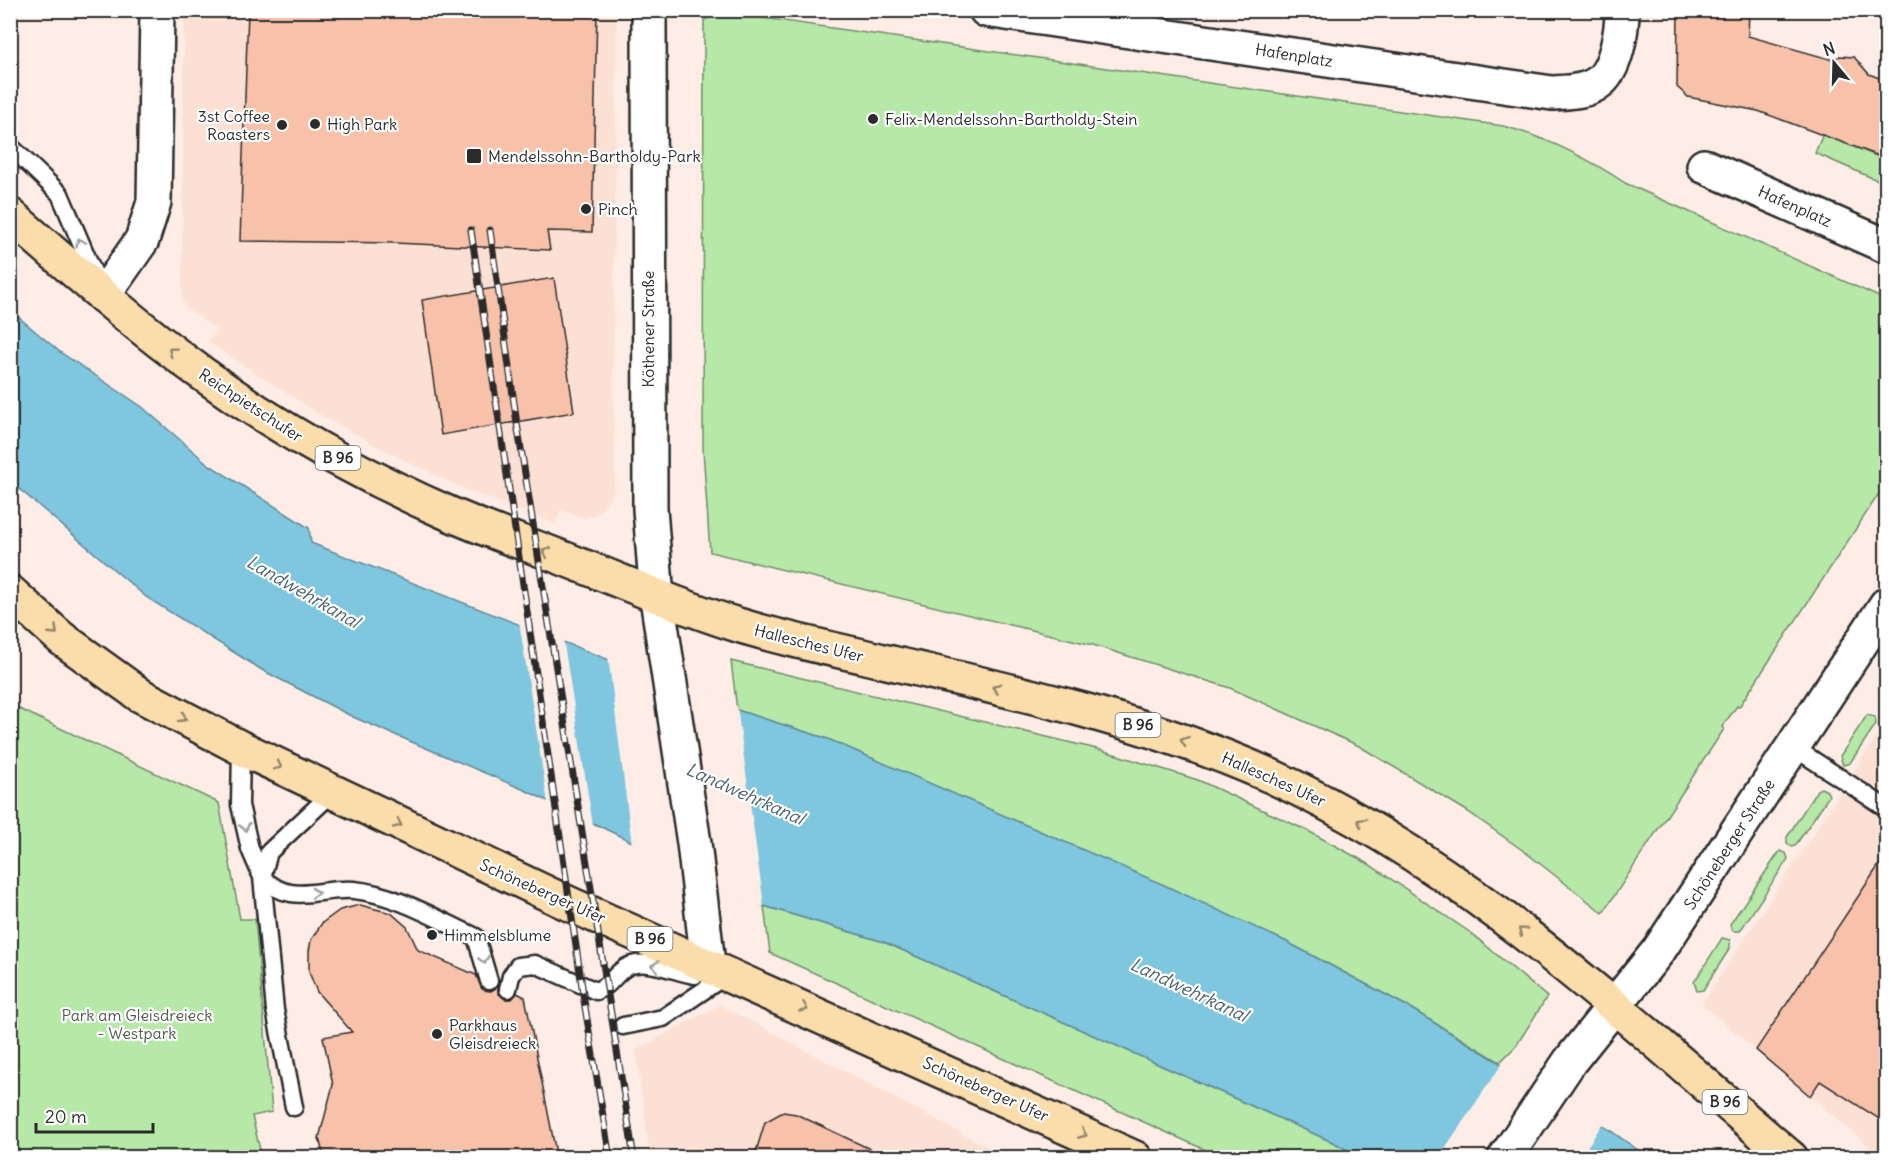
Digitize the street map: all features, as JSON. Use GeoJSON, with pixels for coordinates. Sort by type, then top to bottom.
{"type":"FeatureCollection","features":[{"type":"Feature","properties":{"kind":"main road","name":"Reichpietschufer"},"geometry":{"type":"LineString","coordinates":[[10,214],[103,296],[201,373],[286,429],[347,463],[448,513],[657,598]]}},
{"type":"Feature","properties":{"kind":"main road","name":"Schöneberger Ufer"},"geometry":{"type":"LineString","coordinates":[[10,592],[61,638],[140,695],[241,748],[563,901],[1135,1158]]}},
{"type":"Feature","properties":{"kind":"main road","name":"Hallesches Ufer"},"geometry":{"type":"LineString","coordinates":[[657,598],[741,626],[1140,725],[1270,776],[1342,810],[1429,863],[1569,967],[1791,1158]]}},
{"type":"Feature","properties":{"kind":"street"},"geometry":{"type":"LineString","coordinates":[[103,296],[142,240],[154,202],[157,10]]}},
{"type":"Feature","properties":{"kind":"street","name":"Köthener Straße"},"geometry":{"type":"LineString","coordinates":[[650,10],[648,434],[651,522],[657,598],[702,899],[718,969]]}},
{"type":"Feature","properties":{"kind":"street","name":"Hafenplatz"},"geometry":{"type":"LineString","coordinates":[[987,10],[1535,92],[1577,91],[1599,82],[1613,60],[1620,39],[1622,10]]}},
{"type":"Feature","properties":{"kind":"street","name":"Hafenplatz"},"geometry":{"type":"LineString","coordinates":[[1704,166],[1887,246]]}},
{"type":"Feature","properties":{"kind":"street","name":"Schöneberger Straße"},"geometry":{"type":"LineString","coordinates":[[1505,1158],[1560,1075],[1613,1005],[1659,950],[1887,605]]}},
{"type":"Feature","properties":{"kind":"lane"},"geometry":{"type":"LineString","coordinates":[[10,146],[60,194],[103,296]]}},
{"type":"Feature","properties":{"kind":"lane"},"geometry":{"type":"LineString","coordinates":[[1792,747],[1887,808]]}},
{"type":"Feature","properties":{"kind":"lane"},"geometry":{"type":"LineString","coordinates":[[241,748],[240,805],[250,849],[262,877],[275,1010],[294,1107]]}},
{"type":"Feature","properties":{"kind":"lane"},"geometry":{"type":"LineString","coordinates":[[262,877],[269,852],[332,793]]}},
{"type":"Feature","properties":{"kind":"lane"},"geometry":{"type":"LineString","coordinates":[[262,877],[273,888],[287,893],[353,890],[387,898],[476,937],[489,981]]}},
{"type":"Feature","properties":{"kind":"lane"},"geometry":{"type":"LineString","coordinates":[[508,989],[511,976],[518,966],[535,964],[596,991],[611,984],[628,966],[657,964],[674,972],[695,975],[718,969]]}},
{"type":"Feature","properties":{"kind":"lane"},"geometry":{"type":"LineString","coordinates":[[623,1026],[663,1018],[718,969]]}},
{"type":"Feature","properties":{"kind":"shaded area"},"geometry":{"type":"Polygon","coordinates":[[[184,11],[617,11],[613,373],[615,482],[612,495],[597,514],[585,518],[560,510],[555,524],[463,488],[402,459],[324,417],[208,342],[217,330],[186,307],[182,300],[184,11]]]}},
{"type":"Feature","properties":{"kind":"shaded area"},"geometry":{"type":"Polygon","coordinates":[[[1886,723],[1886,1157],[1882,1157],[1702,1004],[1886,723]]]}},
{"type":"Feature","properties":{"kind":"shaded area"},"geometry":{"type":"Polygon","coordinates":[[[720,1005],[1006,1157],[650,1157],[636,1050],[720,1005]]]}},
{"type":"Feature","properties":{"kind":"green space","name":"Mendelssohn-Bartholdy-Park"},"geometry":{"type":"Polygon","coordinates":[[[723,12],[1503,126],[1536,136],[1566,149],[1625,183],[1886,300],[1886,483],[1739,707],[1737,706],[1722,727],[1724,729],[1603,913],[1525,852],[1467,811],[1359,746],[1230,688],[1093,645],[710,552],[703,450],[704,20],[723,12]]]}},
{"type":"Feature","properties":{"kind":"green space"},"geometry":{"type":"Polygon","coordinates":[[[1823,134],[1886,160],[1886,184],[1815,153],[1823,134]]]}},
{"type":"Feature","properties":{"kind":"green space"},"geometry":{"type":"Polygon","coordinates":[[[731,661],[1101,750],[1198,780],[1308,831],[1367,863],[1471,933],[1547,997],[1516,1046],[1500,1062],[1405,1005],[1285,941],[828,739],[737,710],[731,661]]]}},
{"type":"Feature","properties":{"kind":"green space","name":"Park am Gleisdreieck - Westpark"},"geometry":{"type":"Polygon","coordinates":[[[11,705],[219,803],[240,919],[255,919],[272,1112],[252,1116],[261,1154],[274,1151],[276,1157],[11,1157],[11,705]]]}},
{"type":"Feature","properties":{"kind":"green space"},"geometry":{"type":"Polygon","coordinates":[[[1867,715],[1875,717],[1876,724],[1850,763],[1843,765],[1840,756],[1867,715]]]}},
{"type":"Feature","properties":{"kind":"green space"},"geometry":{"type":"Polygon","coordinates":[[[1821,788],[1827,791],[1829,796],[1795,846],[1792,847],[1787,843],[1787,837],[1817,790],[1821,788]]]}},
{"type":"Feature","properties":{"kind":"green space"},"geometry":{"type":"Polygon","coordinates":[[[1780,851],[1786,853],[1788,859],[1740,931],[1733,931],[1730,924],[1780,851]]]}},
{"type":"Feature","properties":{"kind":"green space"},"geometry":{"type":"Polygon","coordinates":[[[764,906],[884,942],[1337,1144],[1359,1157],[1221,1157],[770,953],[764,906]]]}},
{"type":"Feature","properties":{"kind":"green space"},"geometry":{"type":"Polygon","coordinates":[[[1722,938],[1730,940],[1730,948],[1703,990],[1697,991],[1694,982],[1722,938]]]}},
{"type":"Feature","properties":{"kind":"water","name":"Landwehrkanal"},"geometry":{"type":"Polygon","coordinates":[[[10,310],[60,352],[141,406],[208,464],[309,528],[311,543],[737,710],[828,739],[1164,885],[1285,941],[1405,1005],[1608,1129],[1648,1157],[1359,1157],[1337,1144],[884,942],[764,906],[527,791],[353,717],[262,670],[146,597],[11,482],[10,310]]]}},
{"type":"Feature","properties":{"kind":"pier"},"geometry":{"type":"Polygon","coordinates":[[[519,621],[563,638],[593,826],[548,804],[519,621]]]}},
{"type":"Feature","properties":{"kind":"pier"},"geometry":{"type":"Polygon","coordinates":[[[608,656],[737,706],[764,906],[755,905],[632,845],[608,656]]]}},
{"type":"Feature","properties":{"kind":"pier"},"geometry":{"type":"Polygon","coordinates":[[[1504,1061],[1603,1123],[1580,1158],[1439,1157],[1504,1061]]]}},
{"type":"Feature","properties":{"kind":"building","name":"High Park"},"geometry":{"type":"Polygon","coordinates":[[[248,10],[597,10],[592,232],[547,231],[550,250],[394,243],[240,241],[248,10]]]}},
{"type":"Feature","properties":{"kind":"building"},"geometry":{"type":"Polygon","coordinates":[[[1678,10],[1749,10],[1748,36],[1833,60],[1839,56],[1854,57],[1869,74],[1887,81],[1887,159],[1758,111],[1688,97],[1677,87],[1678,10]]]}},
{"type":"Feature","properties":{"kind":"building"},"geometry":{"type":"Polygon","coordinates":[[[554,278],[574,412],[441,435],[422,300],[554,278]]]}},
{"type":"Feature","properties":{"kind":"building"},"geometry":{"type":"Polygon","coordinates":[[[1887,853],[1887,1124],[1820,1081],[1810,1096],[1756,1050],[1887,853]]]}},
{"type":"Feature","properties":{"kind":"building","name":"Parkhaus Gleisdreieck"},"geometry":{"type":"Polygon","coordinates":[[[360,905],[391,913],[407,927],[418,950],[476,975],[482,989],[491,991],[498,986],[498,993],[505,999],[512,999],[517,993],[525,997],[557,1158],[324,1158],[319,1138],[333,1085],[323,1037],[352,1032],[317,992],[309,972],[309,951],[311,940],[322,923],[340,910],[360,905]]]}},
{"type":"Feature","properties":{"kind":"building"},"geometry":{"type":"Polygon","coordinates":[[[783,1112],[796,1114],[889,1158],[754,1158],[765,1122],[783,1112]]]}},
{"type":"Feature","properties":{"kind":"railway"},"geometry":{"type":"LineString","coordinates":[[471,230],[585,1007],[610,1158]]}},
{"type":"Feature","properties":{"kind":"railway"},"geometry":{"type":"LineString","coordinates":[[490,230],[516,417],[634,1158]]}},
{"type":"Feature","properties":{"kind":"place","name":"Felix-Mendelssohn-Bartholdy-Stein"},"geometry":{"type":"Point","coordinates":[873,119]}},
{"type":"Feature","properties":{"kind":"place","name":"High Park"},"geometry":{"type":"Point","coordinates":[315,124]}},
{"type":"Feature","properties":{"kind":"place","name":"3st Coffee Roasters"},"geometry":{"type":"Point","coordinates":[282,125]}},
{"type":"Feature","properties":{"kind":"place","name":"Mendelssohn-Bartholdy-Park"},"geometry":{"type":"Point","coordinates":[474,156]}},
{"type":"Feature","properties":{"kind":"place","name":"Pinch"},"geometry":{"type":"Point","coordinates":[586,209]}},
{"type":"Feature","properties":{"kind":"place","name":"Himmelsblume"},"geometry":{"type":"Point","coordinates":[432,935]}},
{"type":"Feature","properties":{"kind":"place","name":"Parkhaus Gleisdreieck"},"geometry":{"type":"Point","coordinates":[437,1034]}}]}
